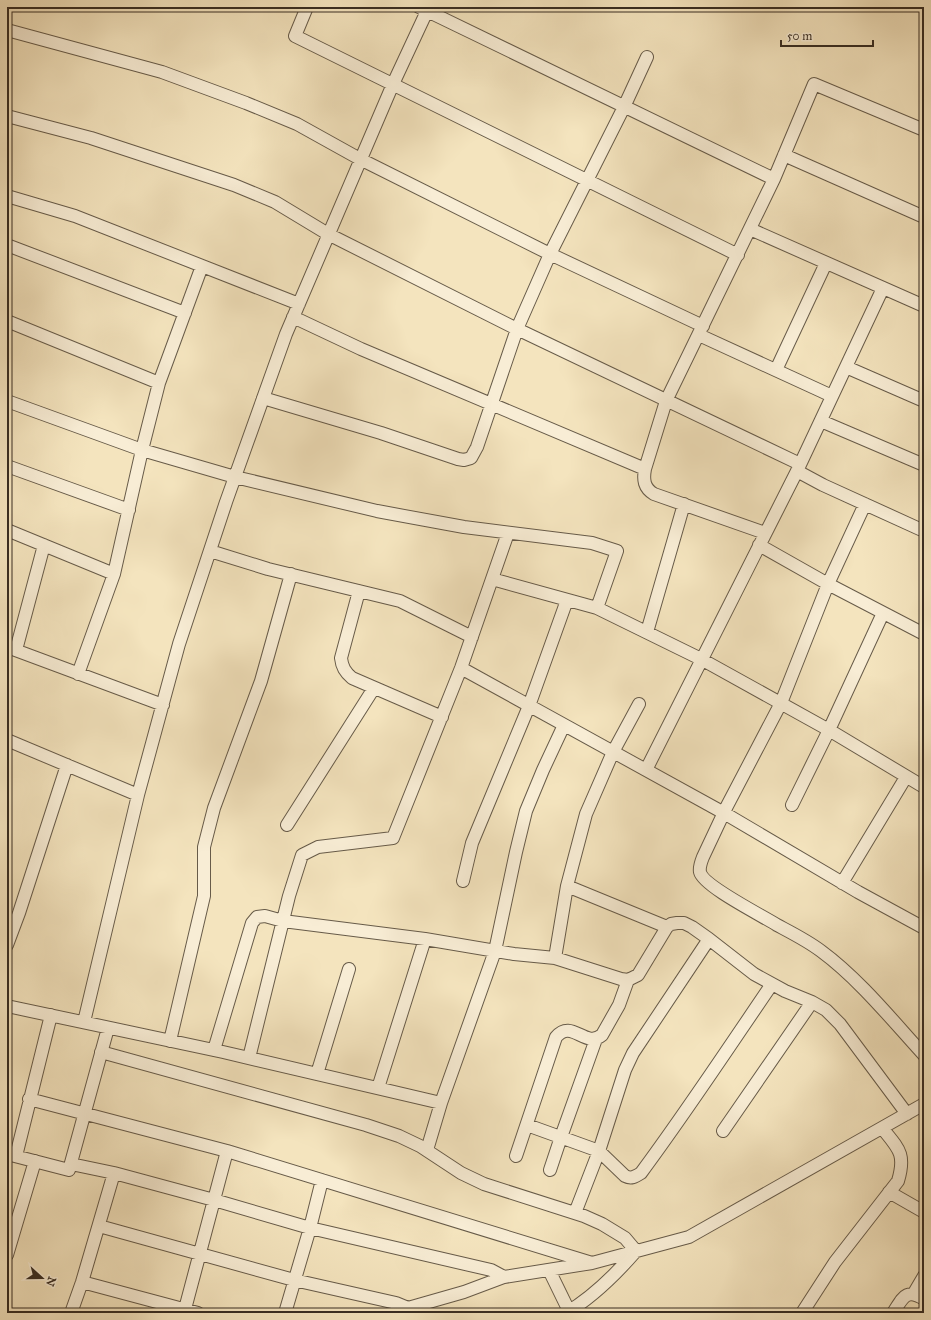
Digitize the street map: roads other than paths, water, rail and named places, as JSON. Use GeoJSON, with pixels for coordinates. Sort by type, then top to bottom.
{"type":"FeatureCollection","features":[{"type":"Feature","properties":{"kind":"street"},"geometry":{"type":"LineString","coordinates":[[307,7],[295,36],[738,255]]}},
{"type":"Feature","properties":{"kind":"street"},"geometry":{"type":"LineString","coordinates":[[84,1022],[138,795],[179,644],[210,551],[263,398],[298,304],[393,84],[423,9],[774,180]]}},
{"type":"Feature","properties":{"kind":"street"},"geometry":{"type":"LineString","coordinates":[[7,30],[162,72],[246,103],[297,124],[360,159],[701,330],[776,370],[832,396]]}},
{"type":"Feature","properties":{"kind":"street"},"geometry":{"type":"LineString","coordinates":[[263,398],[381,433],[464,460],[471,458],[492,404],[517,329],[550,254],[647,58]]}},
{"type":"Feature","properties":{"kind":"street"},"geometry":{"type":"LineString","coordinates":[[765,533],[654,494],[648,490],[644,477],[645,469],[666,401],[774,180],[814,84],[924,130]]}},
{"type":"Feature","properties":{"kind":"street"},"geometry":{"type":"LineString","coordinates":[[7,116],[91,138],[234,185],[275,202],[328,234],[517,329],[666,401],[798,468],[823,485],[924,531]]}},
{"type":"Feature","properties":{"kind":"street"},"geometry":{"type":"LineString","coordinates":[[784,155],[924,217]]}},
{"type":"Feature","properties":{"kind":"street"},"geometry":{"type":"LineString","coordinates":[[7,196],[75,216],[298,304]]}},
{"type":"Feature","properties":{"kind":"street"},"geometry":{"type":"LineString","coordinates":[[750,229],[924,306]]}},
{"type":"Feature","properties":{"kind":"street"},"geometry":{"type":"LineString","coordinates":[[7,245],[185,313]]}},
{"type":"Feature","properties":{"kind":"street"},"geometry":{"type":"LineString","coordinates":[[776,370],[826,263]]}},
{"type":"Feature","properties":{"kind":"street"},"geometry":{"type":"LineString","coordinates":[[78,674],[114,574],[159,383],[202,266]]}},
{"type":"Feature","properties":{"kind":"street"},"geometry":{"type":"LineString","coordinates":[[646,770],[798,468],[883,288]]}},
{"type":"Feature","properties":{"kind":"street"},"geometry":{"type":"LineString","coordinates":[[293,317],[361,349],[645,469]]}},
{"type":"Feature","properties":{"kind":"street"},"geometry":{"type":"LineString","coordinates":[[7,321],[159,383]]}},
{"type":"Feature","properties":{"kind":"street"},"geometry":{"type":"LineString","coordinates":[[846,367],[924,401]]}},
{"type":"Feature","properties":{"kind":"street"},"geometry":{"type":"LineString","coordinates":[[7,401],[142,450],[235,477],[377,511],[464,527],[592,542],[617,551],[597,608]]}},
{"type":"Feature","properties":{"kind":"street"},"geometry":{"type":"LineString","coordinates":[[820,421],[924,465]]}},
{"type":"Feature","properties":{"kind":"street"},"geometry":{"type":"LineString","coordinates":[[7,466],[129,510]]}},
{"type":"Feature","properties":{"kind":"street"},"geometry":{"type":"LineString","coordinates":[[647,632],[684,504]]}},
{"type":"Feature","properties":{"kind":"street"},"geometry":{"type":"LineString","coordinates":[[865,504],[828,584],[781,703],[724,813],[700,866],[700,873],[704,880],[724,894],[820,950],[852,977],[924,1054]]}},
{"type":"Feature","properties":{"kind":"street"},"geometry":{"type":"LineString","coordinates":[[7,530],[114,574]]}},
{"type":"Feature","properties":{"kind":"street"},"geometry":{"type":"LineString","coordinates":[[249,1058],[289,896],[302,855],[318,847],[393,838],[461,668],[508,532]]}},
{"type":"Feature","properties":{"kind":"street"},"geometry":{"type":"LineString","coordinates":[[44,545],[11,648],[163,705]]}},
{"type":"Feature","properties":{"kind":"street"},"geometry":{"type":"LineString","coordinates":[[759,545],[828,584],[924,634]]}},
{"type":"Feature","properties":{"kind":"street"},"geometry":{"type":"LineString","coordinates":[[210,551],[268,569],[400,601],[472,637]]}},
{"type":"Feature","properties":{"kind":"street"},"geometry":{"type":"LineString","coordinates":[[170,1042],[204,896],[205,841],[214,808],[261,680],[291,574]]}},
{"type":"Feature","properties":{"kind":"street"},"geometry":{"type":"LineString","coordinates":[[492,578],[597,608],[647,632],[701,659],[781,703],[924,787]]}},
{"type":"Feature","properties":{"kind":"street"},"geometry":{"type":"LineString","coordinates":[[359,590],[341,658],[342,667],[346,674],[374,688],[442,717]]}},
{"type":"Feature","properties":{"kind":"street"},"geometry":{"type":"LineString","coordinates":[[463,881],[472,843],[528,706],[567,600]]}},
{"type":"Feature","properties":{"kind":"street"},"geometry":{"type":"LineString","coordinates":[[792,805],[829,730],[883,613]]}},
{"type":"Feature","properties":{"kind":"street"},"geometry":{"type":"LineString","coordinates":[[461,668],[724,813],[842,883],[924,928]]}},
{"type":"Feature","properties":{"kind":"street"},"geometry":{"type":"LineString","coordinates":[[287,825],[374,688]]}},
{"type":"Feature","properties":{"kind":"street"},"geometry":{"type":"LineString","coordinates":[[555,958],[567,886],[586,814],[613,752],[639,704]]}},
{"type":"Feature","properties":{"kind":"street"},"geometry":{"type":"LineString","coordinates":[[427,1150],[441,1103],[494,951],[526,811],[564,725]]}},
{"type":"Feature","properties":{"kind":"street"},"geometry":{"type":"LineString","coordinates":[[7,740],[138,795]]}},
{"type":"Feature","properties":{"kind":"street"},"geometry":{"type":"LineString","coordinates":[[7,944],[19,913],[66,765]]}},
{"type":"Feature","properties":{"kind":"street"},"geometry":{"type":"LineString","coordinates":[[842,883],[906,777]]}},
{"type":"Feature","properties":{"kind":"street"},"geometry":{"type":"LineString","coordinates":[[567,886],[667,927]]}},
{"type":"Feature","properties":{"kind":"street"},"geometry":{"type":"LineString","coordinates":[[214,1050],[252,923],[260,916],[283,921],[425,939],[494,951],[555,958],[628,980],[638,974],[667,927],[671,924],[684,923],[709,939],[754,974],[790,994],[812,1002],[826,1010],[840,1024],[907,1114]]}},
{"type":"Feature","properties":{"kind":"street"},"geometry":{"type":"LineString","coordinates":[[378,1088],[425,939]]}},
{"type":"Feature","properties":{"kind":"street"},"geometry":{"type":"LineString","coordinates":[[575,1213],[599,1151],[625,1070],[633,1052],[709,939]]}},
{"type":"Feature","properties":{"kind":"street"},"geometry":{"type":"LineString","coordinates":[[317,1074],[349,969]]}},
{"type":"Feature","properties":{"kind":"street"},"geometry":{"type":"LineString","coordinates":[[550,1170],[596,1039],[602,1035],[619,1005],[628,980]]}},
{"type":"Feature","properties":{"kind":"street"},"geometry":{"type":"LineString","coordinates":[[527,1125],[599,1151],[625,1176],[632,1178],[641,1172],[693,1100],[772,984]]}},
{"type":"Feature","properties":{"kind":"street"},"geometry":{"type":"LineString","coordinates":[[723,1131],[812,1002]]}},
{"type":"Feature","properties":{"kind":"street"},"geometry":{"type":"LineString","coordinates":[[7,1006],[170,1042],[214,1050],[441,1103]]}},
{"type":"Feature","properties":{"kind":"street"},"geometry":{"type":"LineString","coordinates":[[51,1016],[29,1099],[11,1155],[69,1170],[108,1028]]}},
{"type":"Feature","properties":{"kind":"street"},"geometry":{"type":"LineString","coordinates":[[516,1156],[556,1037],[562,1030],[569,1030],[587,1038],[596,1039]]}},
{"type":"Feature","properties":{"kind":"street"},"geometry":{"type":"LineString","coordinates":[[101,1052],[366,1125],[399,1136],[427,1150],[461,1173],[484,1184],[575,1213],[602,1224],[625,1238],[636,1251]]}},
{"type":"Feature","properties":{"kind":"street"},"geometry":{"type":"LineString","coordinates":[[29,1099],[227,1151],[592,1263]]}},
{"type":"Feature","properties":{"kind":"street"},"geometry":{"type":"LineString","coordinates":[[99,1226],[294,1280],[396,1303],[403,1311],[464,1292],[504,1277],[592,1263],[689,1237],[924,1104]]}},
{"type":"Feature","properties":{"kind":"street"},"geometry":{"type":"LineString","coordinates":[[802,1313],[835,1262],[898,1181],[902,1158],[898,1148],[882,1128]]}},
{"type":"Feature","properties":{"kind":"street"},"geometry":{"type":"LineString","coordinates":[[186,1309],[227,1151]]}},
{"type":"Feature","properties":{"kind":"street"},"geometry":{"type":"LineString","coordinates":[[7,1255],[35,1161]]}},
{"type":"Feature","properties":{"kind":"street"},"geometry":{"type":"LineString","coordinates":[[71,1164],[114,1173],[310,1228],[491,1270],[504,1277]]}},
{"type":"Feature","properties":{"kind":"street"},"geometry":{"type":"LineString","coordinates":[[71,1313],[82,1282],[114,1173]]}},
{"type":"Feature","properties":{"kind":"street"},"geometry":{"type":"LineString","coordinates":[[285,1313],[310,1228],[322,1180]]}},
{"type":"Feature","properties":{"kind":"street"},"geometry":{"type":"LineString","coordinates":[[889,1192],[924,1212]]}},
{"type":"Feature","properties":{"kind":"street"},"geometry":{"type":"LineString","coordinates":[[549,1270],[569,1312],[599,1289],[622,1268],[636,1251]]}},
{"type":"Feature","properties":{"kind":"street"},"geometry":{"type":"LineString","coordinates":[[894,1313],[904,1296],[907,1294],[919,1296],[924,1276]]}},
{"type":"Feature","properties":{"kind":"street"},"geometry":{"type":"LineString","coordinates":[[82,1282],[198,1313]]}}]}
